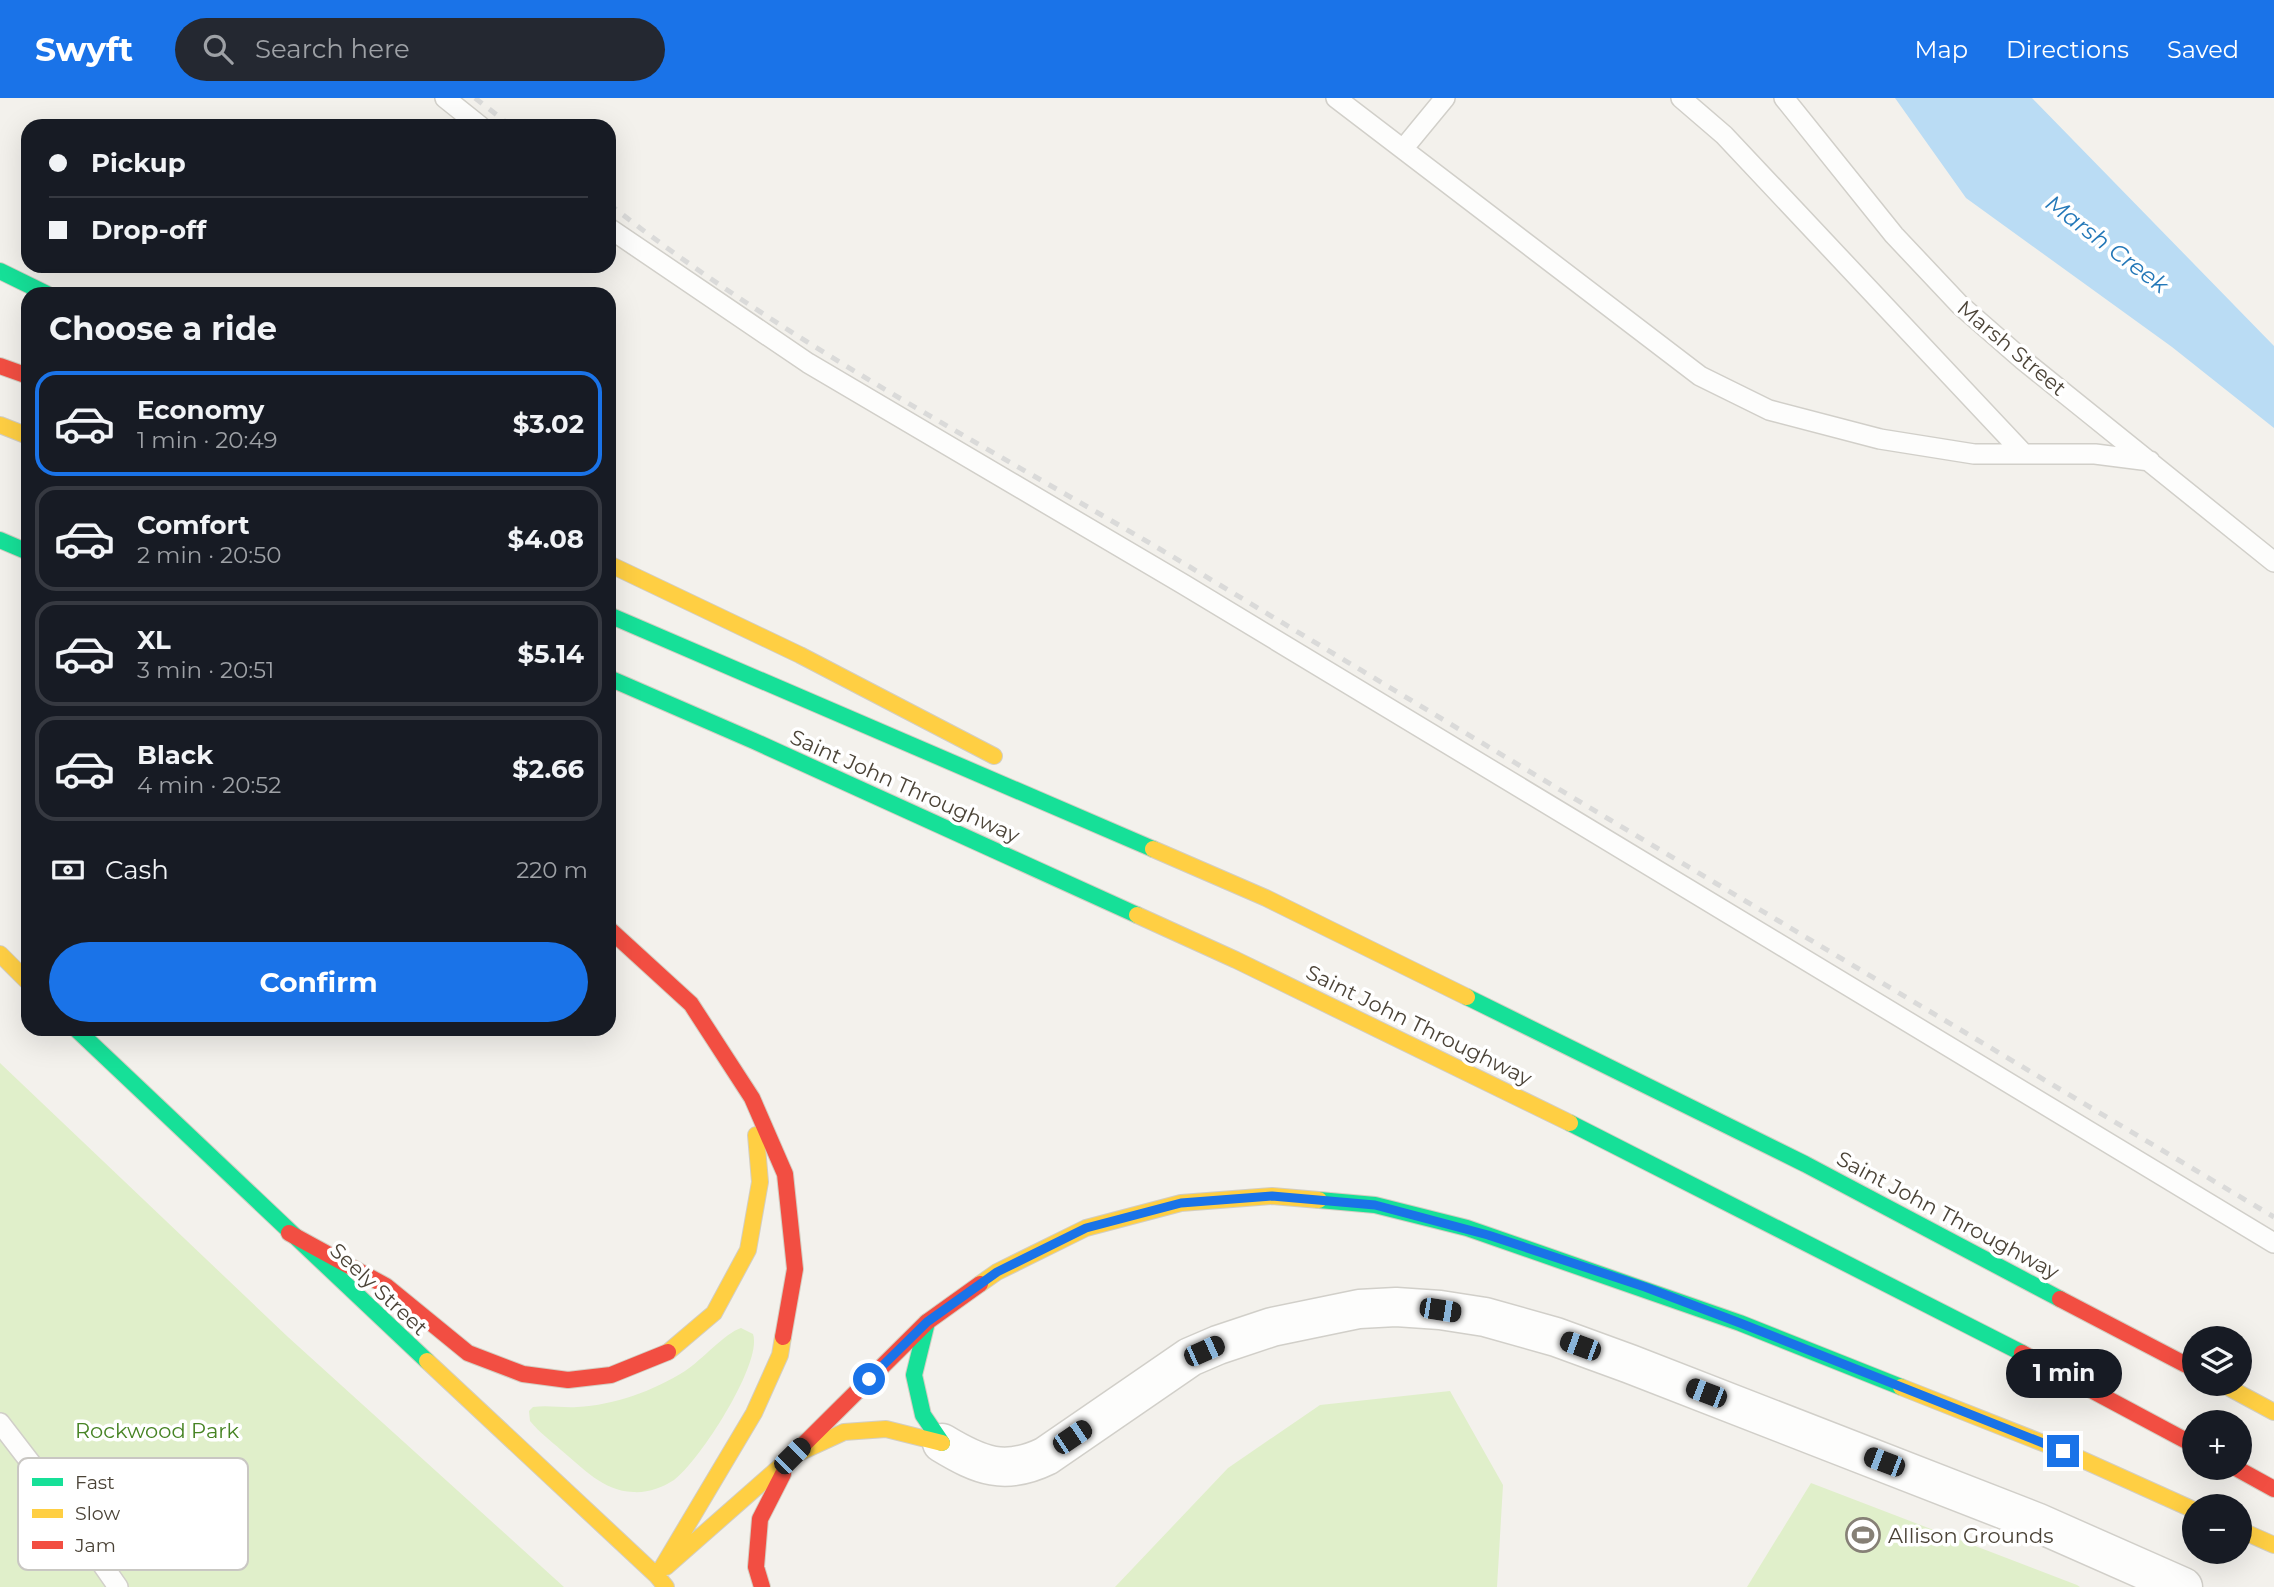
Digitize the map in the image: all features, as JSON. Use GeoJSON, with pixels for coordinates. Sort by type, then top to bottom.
{"type":"FeatureCollection","features":[{"type":"Feature","properties":{"kind":"main road"},"geometry":{"type":"LineString","coordinates":[[0,271],[33,287]]}},
{"type":"Feature","properties":{"kind":"main road"},"geometry":{"type":"LineString","coordinates":[[0,366],[21,374]]}},
{"type":"Feature","properties":{"kind":"main road"},"geometry":{"type":"LineString","coordinates":[[0,425],[21,433]]}},
{"type":"Feature","properties":{"kind":"main road"},"geometry":{"type":"LineString","coordinates":[[0,540],[21,549]]}},
{"type":"Feature","properties":{"kind":"main road"},"geometry":{"type":"LineString","coordinates":[[616,567],[800,655],[1009,764]]}},
{"type":"Feature","properties":{"kind":"main road","name":"Saint John Throughway"},"geometry":{"type":"LineString","coordinates":[[616,618],[1266,898],[1805,1164],[2182,1363]]}},
{"type":"Feature","properties":{"kind":"main road","name":"Saint John Throughway"},"geometry":{"type":"LineString","coordinates":[[616,681],[1236,960],[1510,1091],[2081,1383],[2182,1438]]}},
{"type":"Feature","properties":{"kind":"main road"},"geometry":{"type":"LineString","coordinates":[[1070,796],[1266,898]]}},
{"type":"Feature","properties":{"kind":"main road"},"geometry":{"type":"LineString","coordinates":[[616,935],[691,1004],[752,1098],[785,1174],[795,1269],[780,1355],[754,1413],[661,1581]]}},
{"type":"Feature","properties":{"kind":"main road"},"geometry":{"type":"LineString","coordinates":[[0,954],[21,975]]}},
{"type":"Feature","properties":{"kind":"main road","name":"Seely Street"},"geometry":{"type":"LineString","coordinates":[[83,1036],[289,1233],[661,1581],[676,1587]]}},
{"type":"Feature","properties":{"kind":"main road"},"geometry":{"type":"LineString","coordinates":[[289,1233],[386,1286],[468,1353],[523,1374],[568,1380],[611,1375],[669,1352],[714,1312],[748,1250],[760,1182],[752,1098]]}},
{"type":"Feature","properties":{"kind":"main road"},"geometry":{"type":"LineString","coordinates":[[661,1581],[927,1322],[997,1272],[1086,1228],[1181,1203],[1272,1196],[1375,1205],[1467,1228],[1669,1296],[2063,1451],[2182,1505]]}},
{"type":"Feature","properties":{"kind":"main road"},"geometry":{"type":"LineString","coordinates":[[927,1322],[914,1375],[923,1415],[942,1443]]}},
{"type":"Feature","properties":{"kind":"main road"},"geometry":{"type":"LineString","coordinates":[[2244,1396],[2274,1412]]}},
{"type":"Feature","properties":{"kind":"main road"},"geometry":{"type":"LineString","coordinates":[[762,1587],[756,1567],[760,1519],[792,1456],[844,1432],[886,1429],[942,1443]]}},
{"type":"Feature","properties":{"kind":"main road"},"geometry":{"type":"LineString","coordinates":[[2252,1477],[2274,1489]]}},
{"type":"Feature","properties":{"kind":"main road"},"geometry":{"type":"LineString","coordinates":[[2252,1535],[2274,1545]]}},
{"type":"Feature","properties":{"kind":"street"},"geometry":{"type":"LineString","coordinates":[[942,1443],[968,1459],[985,1465],[1006,1468],[1027,1465],[1046,1456],[1190,1357],[1218,1345],[1272,1327],[1359,1309],[1396,1307],[1440,1310],[1485,1317],[1532,1330],[1630,1364],[2036,1522],[2183,1587]]}},
{"type":"Feature","properties":{"kind":"lane"},"geometry":{"type":"LineString","coordinates":[[445,98],[471,119]]}},
{"type":"Feature","properties":{"kind":"lane"},"geometry":{"type":"LineString","coordinates":[[1336,98],[1700,376],[1769,410],[1880,439],[1974,454],[2095,454],[2150,461]]}},
{"type":"Feature","properties":{"kind":"lane"},"geometry":{"type":"LineString","coordinates":[[1403,149],[1445,98]]}},
{"type":"Feature","properties":{"kind":"lane"},"geometry":{"type":"LineString","coordinates":[[1681,98],[1724,135],[2024,454]]}},
{"type":"Feature","properties":{"kind":"lane","name":"Marsh Street"},"geometry":{"type":"LineString","coordinates":[[1784,98],[1894,235],[1960,305],[2022,360],[2274,562]]}},
{"type":"Feature","properties":{"kind":"lane"},"geometry":{"type":"LineString","coordinates":[[616,233],[808,363],[1194,591],[2274,1243]]}},
{"type":"Feature","properties":{"kind":"lane"},"geometry":{"type":"LineString","coordinates":[[0,1423],[27,1458]]}},
{"type":"Feature","properties":{"kind":"lane"},"geometry":{"type":"LineString","coordinates":[[106,1570],[118,1587]]}},
{"type":"Feature","properties":{"kind":"green space","name":"Rockwood Park"},"geometry":{"type":"Polygon","coordinates":[[[0,1063],[288,1337],[564,1587],[0,1587],[0,1063]]]}},
{"type":"Feature","properties":{"kind":"green space"},"geometry":{"type":"Polygon","coordinates":[[[741,1328],[753,1334],[754,1348],[739,1388],[713,1434],[698,1454],[685,1470],[664,1485],[638,1492],[612,1488],[586,1471],[530,1421],[529,1411],[533,1407],[591,1406],[647,1391],[685,1371],[728,1335],[741,1328]]]}},
{"type":"Feature","properties":{"kind":"green space"},"geometry":{"type":"Polygon","coordinates":[[[1450,1391],[1503,1485],[1497,1587],[1115,1587],[1228,1468],[1320,1405],[1450,1391]]]}},
{"type":"Feature","properties":{"kind":"green space","name":"Allison Grounds"},"geometry":{"type":"Polygon","coordinates":[[[1811,1483],[2077,1585],[2080,1587],[1747,1587],[1811,1483]]]}},
{"type":"Feature","properties":{"kind":"water","name":"Marsh Creek"},"geometry":{"type":"Polygon","coordinates":[[[1895,98],[2032,98],[2274,346],[2274,428],[2172,347],[1966,198],[1895,98]]]}},
{"type":"Feature","properties":{"kind":"railway"},"geometry":{"type":"LineString","coordinates":[[475,98],[502,119]]}},
{"type":"Feature","properties":{"kind":"railway"},"geometry":{"type":"LineString","coordinates":[[616,209],[748,304],[820,350],[1190,567],[2274,1217]]}},
{"type":"Feature","properties":{"kind":"traffic: fast"},"geometry":{"type":"LineString","coordinates":[[0,271],[33,287]]}},
{"type":"Feature","properties":{"kind":"traffic: fast"},"geometry":{"type":"LineString","coordinates":[[0,540],[21,549]]}},
{"type":"Feature","properties":{"kind":"traffic: fast"},"geometry":{"type":"LineString","coordinates":[[616,618],[1153,849]]}},
{"type":"Feature","properties":{"kind":"traffic: fast"},"geometry":{"type":"LineString","coordinates":[[616,681],[1137,915]]}},
{"type":"Feature","properties":{"kind":"traffic: fast"},"geometry":{"type":"LineString","coordinates":[[1467,997],[1805,1164],[2060,1299]]}},
{"type":"Feature","properties":{"kind":"traffic: fast"},"geometry":{"type":"LineString","coordinates":[[83,1036],[427,1361]]}},
{"type":"Feature","properties":{"kind":"traffic: fast"},"geometry":{"type":"LineString","coordinates":[[1570,1123],[2022,1353]]}},
{"type":"Feature","properties":{"kind":"traffic: fast"},"geometry":{"type":"LineString","coordinates":[[1319,1200],[1375,1205],[1467,1228],[1740,1323],[1901,1387]]}},
{"type":"Feature","properties":{"kind":"traffic: fast"},"geometry":{"type":"LineString","coordinates":[[927,1322],[914,1375],[923,1415],[942,1443]]}},
{"type":"Feature","properties":{"kind":"traffic: slow"},"geometry":{"type":"LineString","coordinates":[[0,425],[21,433]]}},
{"type":"Feature","properties":{"kind":"traffic: slow"},"geometry":{"type":"LineString","coordinates":[[616,567],[800,655],[994,756]]}},
{"type":"Feature","properties":{"kind":"traffic: slow"},"geometry":{"type":"LineString","coordinates":[[1153,849],[1266,898],[1467,997]]}},
{"type":"Feature","properties":{"kind":"traffic: slow"},"geometry":{"type":"LineString","coordinates":[[1137,915],[1236,960],[1570,1123]]}},
{"type":"Feature","properties":{"kind":"traffic: slow"},"geometry":{"type":"LineString","coordinates":[[0,954],[21,975]]}},
{"type":"Feature","properties":{"kind":"traffic: slow"},"geometry":{"type":"LineString","coordinates":[[668,1352],[714,1313],[748,1250],[760,1182],[756,1135]]}},
{"type":"Feature","properties":{"kind":"traffic: slow"},"geometry":{"type":"LineString","coordinates":[[980,1284],[997,1272],[1086,1228],[1181,1203],[1272,1196],[1319,1200]]}},
{"type":"Feature","properties":{"kind":"traffic: slow"},"geometry":{"type":"LineString","coordinates":[[657,1576],[754,1413],[780,1355],[783,1337]]}},
{"type":"Feature","properties":{"kind":"traffic: slow"},"geometry":{"type":"LineString","coordinates":[[427,1361],[666,1587]]}},
{"type":"Feature","properties":{"kind":"traffic: slow"},"geometry":{"type":"LineString","coordinates":[[1901,1387],[2063,1451],[2182,1505]]}},
{"type":"Feature","properties":{"kind":"traffic: slow"},"geometry":{"type":"LineString","coordinates":[[2244,1396],[2274,1412]]}},
{"type":"Feature","properties":{"kind":"traffic: slow"},"geometry":{"type":"LineString","coordinates":[[666,1567],[792,1456],[844,1432],[886,1429],[942,1443]]}},
{"type":"Feature","properties":{"kind":"traffic: slow"},"geometry":{"type":"LineString","coordinates":[[2252,1535],[2274,1545]]}},
{"type":"Feature","properties":{"kind":"traffic: jam"},"geometry":{"type":"LineString","coordinates":[[0,366],[21,374]]}},
{"type":"Feature","properties":{"kind":"traffic: jam"},"geometry":{"type":"LineString","coordinates":[[616,935],[691,1004],[752,1098],[785,1174],[795,1269],[783,1337]]}},
{"type":"Feature","properties":{"kind":"traffic: jam"},"geometry":{"type":"LineString","coordinates":[[289,1233],[386,1286],[468,1353],[523,1374],[568,1380],[611,1375],[668,1352]]}},
{"type":"Feature","properties":{"kind":"traffic: jam"},"geometry":{"type":"LineString","coordinates":[[792,1456],[927,1322],[980,1284]]}},
{"type":"Feature","properties":{"kind":"traffic: jam"},"geometry":{"type":"LineString","coordinates":[[2060,1299],[2182,1363]]}},
{"type":"Feature","properties":{"kind":"traffic: jam"},"geometry":{"type":"LineString","coordinates":[[2022,1353],[2182,1439]]}},
{"type":"Feature","properties":{"kind":"traffic: jam"},"geometry":{"type":"LineString","coordinates":[[762,1587],[756,1567],[760,1519],[783,1474]]}},
{"type":"Feature","properties":{"kind":"traffic: jam"},"geometry":{"type":"LineString","coordinates":[[2252,1477],[2274,1489]]}},
{"type":"Feature","properties":{"kind":"place","name":"Allison Grounds"},"geometry":{"type":"Point","coordinates":[1863,1535]}},
{"type":"Feature","properties":{"kind":"route"},"geometry":{"type":"LineString","coordinates":[[869,1379],[927,1322],[997,1272],[1086,1228],[1181,1203],[1272,1196],[1375,1205],[1467,1228],[1645,1287],[2063,1451]]}}]}
